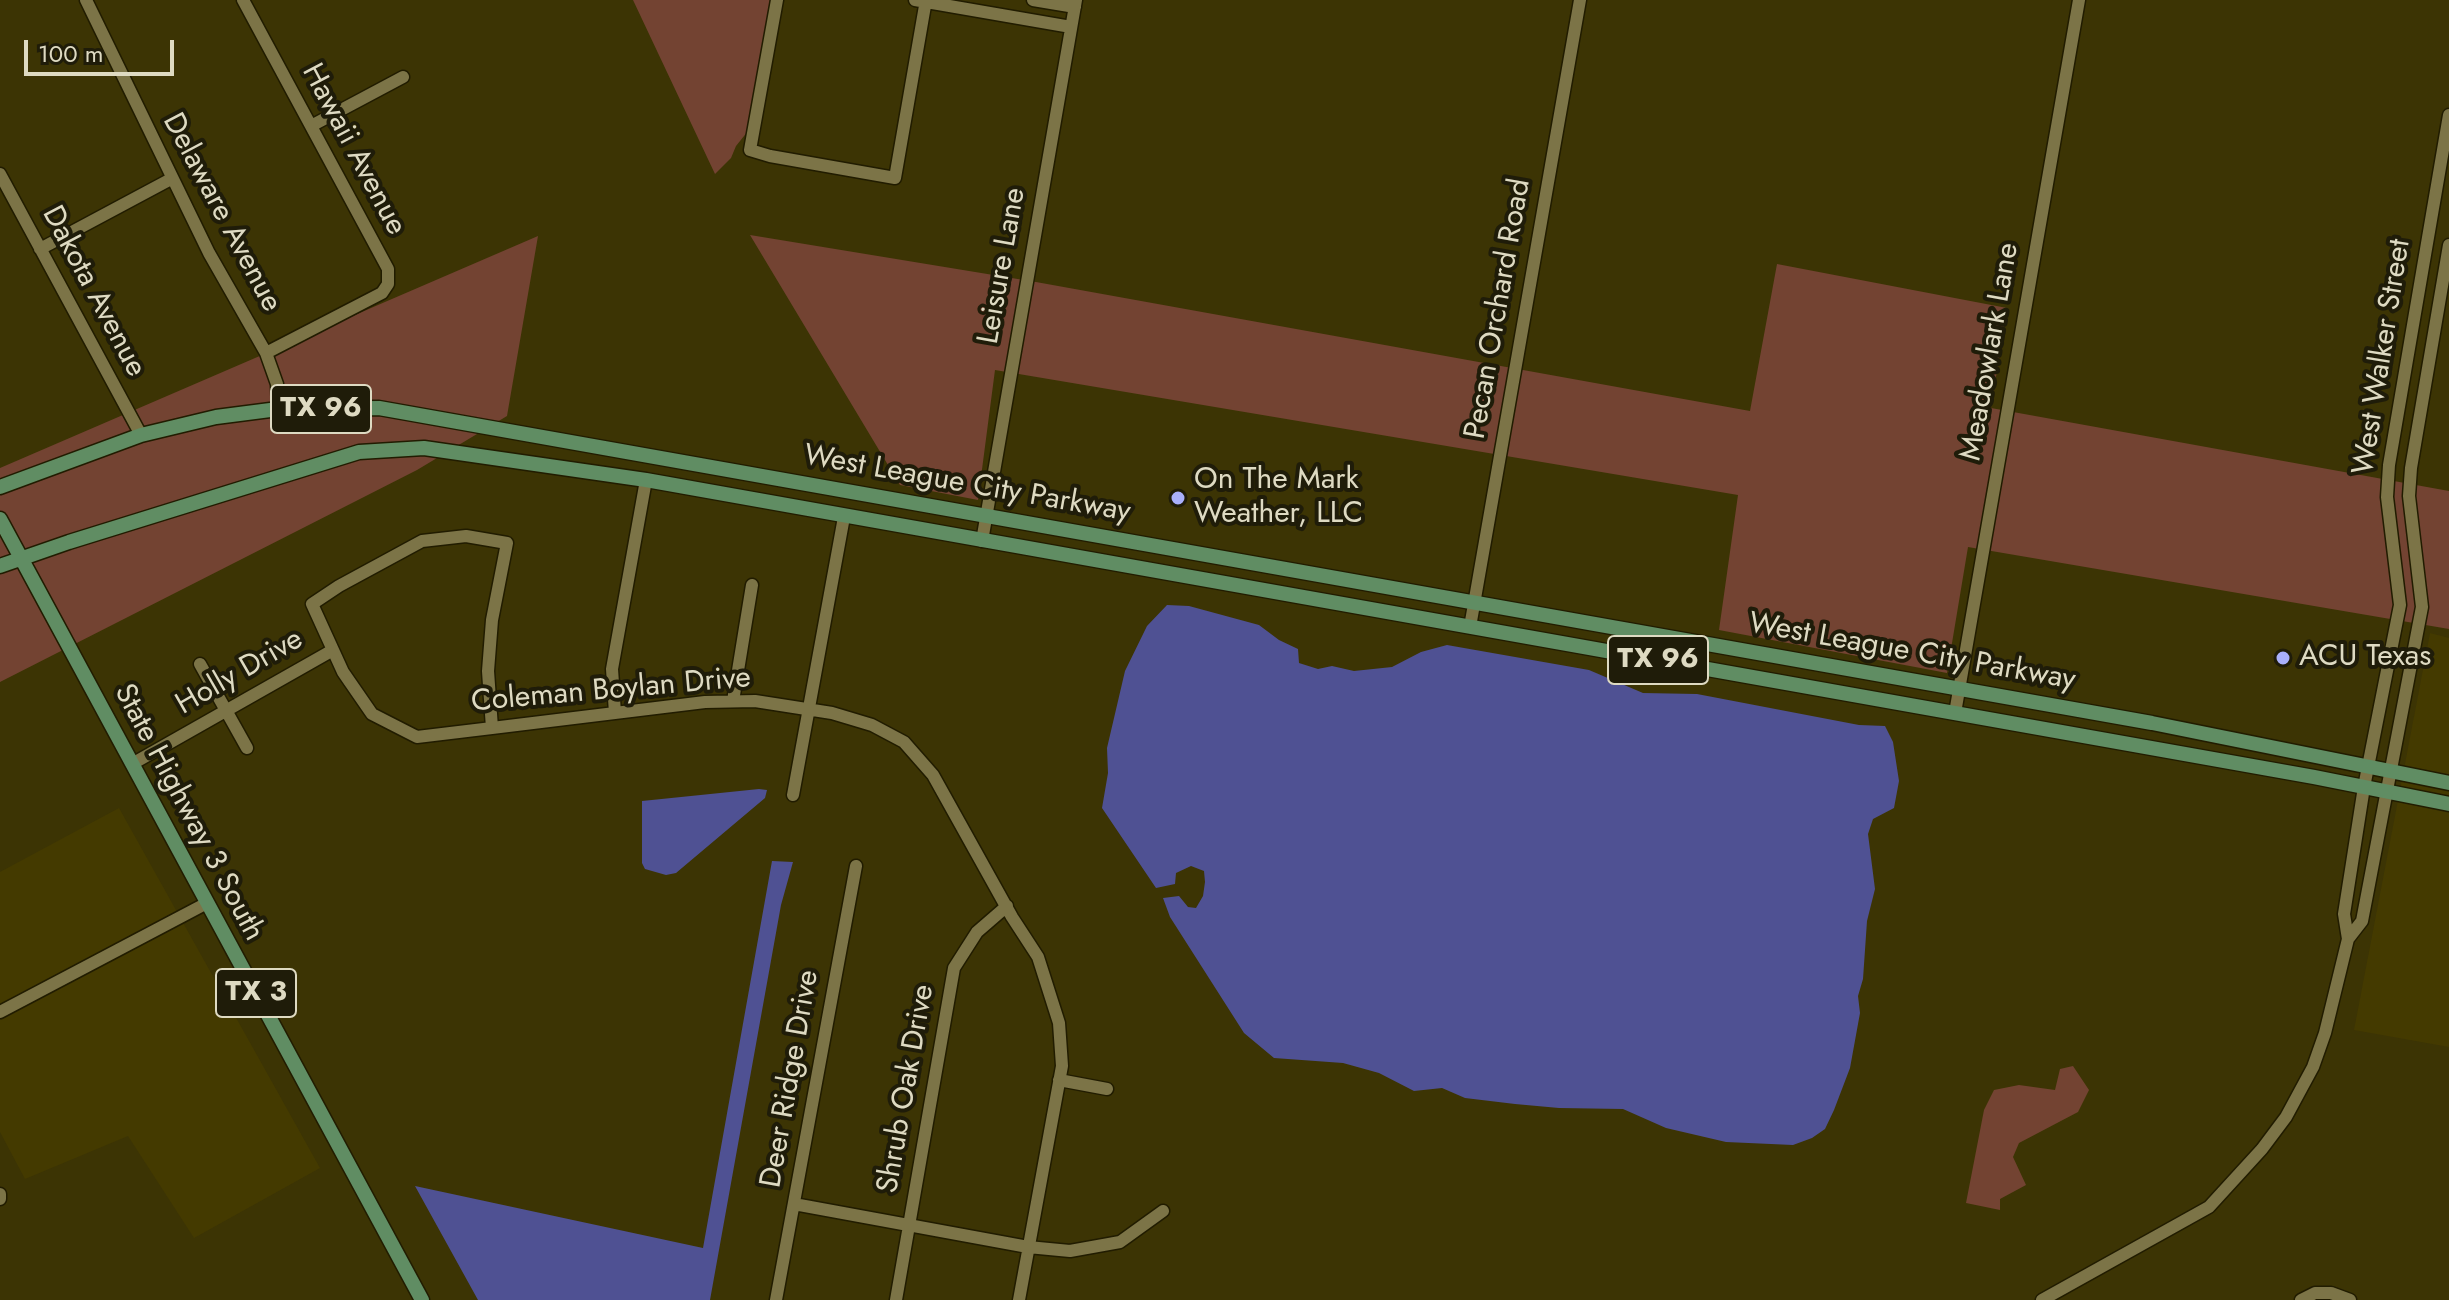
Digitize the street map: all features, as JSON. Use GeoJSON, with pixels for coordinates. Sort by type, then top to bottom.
{"type":"FeatureCollection","features":[{"type":"Feature","properties":{"kind":"main road","name":"West League City Parkway"},"geometry":{"type":"LineString","coordinates":[[0,487],[141,435],[216,417],[278,409],[379,408],[2152,723],[2449,783]]}},
{"type":"Feature","properties":{"kind":"main road","name":"West League City Parkway"},"geometry":{"type":"LineString","coordinates":[[21,559],[359,452],[424,448],[646,480],[2449,804]]}},
{"type":"Feature","properties":{"kind":"main road"},"geometry":{"type":"LineString","coordinates":[[646,480],[651,455]]}},
{"type":"Feature","properties":{"kind":"main road","name":"State Highway 3 South"},"geometry":{"type":"LineString","coordinates":[[0,519],[422,1300]]}},
{"type":"Feature","properties":{"kind":"main road","name":"TX 96"},"geometry":{"type":"LineString","coordinates":[[0,566],[21,559]]}},
{"type":"Feature","properties":{"kind":"street","name":"Delaware Avenue"},"geometry":{"type":"LineString","coordinates":[[86,0],[171,179],[266,353],[277,384],[278,409]]}},
{"type":"Feature","properties":{"kind":"street","name":"Hawaii Avenue"},"geometry":{"type":"LineString","coordinates":[[243,0],[388,269],[388,284],[382,293],[266,353]]}},
{"type":"Feature","properties":{"kind":"street"},"geometry":{"type":"LineString","coordinates":[[777,0],[750,150],[895,178],[922,1],[1071,27]]}},
{"type":"Feature","properties":{"kind":"street"},"geometry":{"type":"LineString","coordinates":[[1033,0],[1076,4]]}},
{"type":"Feature","properties":{"kind":"street","name":"Pecan Orchard Road"},"geometry":{"type":"LineString","coordinates":[[1470,627],[1580,0]]}},
{"type":"Feature","properties":{"kind":"street","name":"Meadowlark Lane"},"geometry":{"type":"LineString","coordinates":[[1955,713],[2079,0]]}},
{"type":"Feature","properties":{"kind":"street","name":"Leisure Lane"},"geometry":{"type":"LineString","coordinates":[[982,541],[1076,4]]}},
{"type":"Feature","properties":{"kind":"street"},"geometry":{"type":"LineString","coordinates":[[311,126],[403,77]]}},
{"type":"Feature","properties":{"kind":"street","name":"West Walker Street"},"geometry":{"type":"LineString","coordinates":[[2042,1300],[2209,1207],[2262,1149],[2286,1117],[2313,1067],[2329,1018],[2348,939],[2344,914],[2364,787],[2400,605],[2387,497],[2389,465],[2449,115]]}},
{"type":"Feature","properties":{"kind":"street","name":"Dakota Avenue"},"geometry":{"type":"LineString","coordinates":[[0,174],[141,435]]}},
{"type":"Feature","properties":{"kind":"street"},"geometry":{"type":"LineString","coordinates":[[40,249],[171,179]]}},
{"type":"Feature","properties":{"kind":"street","name":"West Walker Street"},"geometry":{"type":"LineString","coordinates":[[2348,939],[2362,921],[2422,607],[2410,499],[2411,468],[2449,245]]}},
{"type":"Feature","properties":{"kind":"street"},"geometry":{"type":"LineString","coordinates":[[615,713],[612,669],[646,480]]}},
{"type":"Feature","properties":{"kind":"street"},"geometry":{"type":"LineString","coordinates":[[793,795],[844,517]]}},
{"type":"Feature","properties":{"kind":"street","name":"Coleman Boylan Drive"},"geometry":{"type":"LineString","coordinates":[[492,728],[488,671],[492,620],[507,543],[466,536],[422,541],[312,604],[343,672],[372,714],[417,737],[492,728],[615,713],[755,701],[808,708],[872,725],[904,742],[933,775],[1038,957],[1059,1023],[1062,1066],[1019,1300]]}},
{"type":"Feature","properties":{"kind":"street"},"geometry":{"type":"LineString","coordinates":[[733,701],[752,585]]}},
{"type":"Feature","properties":{"kind":"street","name":"Holly Drive"},"geometry":{"type":"LineString","coordinates":[[132,764],[333,650]]}},
{"type":"Feature","properties":{"kind":"street"},"geometry":{"type":"LineString","coordinates":[[200,664],[247,748]]}},
{"type":"Feature","properties":{"kind":"street","name":"Deer Ridge Drive"},"geometry":{"type":"LineString","coordinates":[[776,1300],[856,866]]}},
{"type":"Feature","properties":{"kind":"street"},"geometry":{"type":"LineString","coordinates":[[0,1012],[207,903]]}},
{"type":"Feature","properties":{"kind":"street","name":"Shrub Oak Drive"},"geometry":{"type":"LineString","coordinates":[[896,1300],[954,968],[977,932],[1007,906]]}},
{"type":"Feature","properties":{"kind":"street"},"geometry":{"type":"LineString","coordinates":[[1059,1080],[1107,1089]]}},
{"type":"Feature","properties":{"kind":"street"},"geometry":{"type":"LineString","coordinates":[[794,1204],[1028,1247],[1070,1251],[1120,1242],[1163,1211]]}},
{"type":"Feature","properties":{"kind":"street"},"geometry":{"type":"LineString","coordinates":[[2301,1300],[2315,1293],[2331,1293],[2350,1300]]}},
{"type":"Feature","properties":{"kind":"shaded area"},"geometry":{"type":"Polygon","coordinates":[[[633,0],[770,0],[748,131],[731,158],[715,174],[633,0]]]}},
{"type":"Feature","properties":{"kind":"shaded area"},"geometry":{"type":"Polygon","coordinates":[[[750,235],[1036,282],[1750,411],[1777,264],[2007,308],[1991,408],[2449,491],[2449,629],[1968,547],[1947,673],[1719,630],[1738,495],[995,370],[978,500],[900,485],[750,235]]]}},
{"type":"Feature","properties":{"kind":"shaded area"},"geometry":{"type":"Polygon","coordinates":[[[538,236],[507,416],[417,470],[0,682],[0,468],[538,236]]]}},
{"type":"Feature","properties":{"kind":"shaded area"},"geometry":{"type":"Polygon","coordinates":[[[1167,605],[1189,606],[1259,625],[1298,649],[1299,663],[1318,669],[1332,666],[1354,671],[1392,667],[1421,652],[1447,645],[1589,670],[1643,693],[1697,694],[1859,725],[1885,726],[1893,742],[1899,781],[1894,808],[1873,819],[1868,834],[1875,889],[1867,921],[1863,979],[1858,996],[1860,1013],[1850,1068],[1825,1129],[1793,1145],[1726,1142],[1666,1128],[1623,1109],[1515,1104],[1465,1098],[1442,1088],[1414,1091],[1379,1073],[1343,1063],[1274,1058],[1244,1033],[1170,917],[1163,898],[1179,896],[1188,907],[1196,908],[1203,896],[1204,871],[1191,866],[1176,873],[1175,884],[1156,888],[1102,808],[1108,773],[1107,748],[1125,671],[1147,626],[1167,605]]]}},
{"type":"Feature","properties":{"kind":"shaded area"},"geometry":{"type":"Polygon","coordinates":[[[2430,633],[2449,638],[2449,1047],[2354,1030],[2430,633]]]}},
{"type":"Feature","properties":{"kind":"shaded area"},"geometry":{"type":"Polygon","coordinates":[[[767,790],[765,798],[676,873],[666,875],[645,869],[642,863],[642,801],[767,790]]]}},
{"type":"Feature","properties":{"kind":"shaded area"},"geometry":{"type":"Polygon","coordinates":[[[119,808],[320,1168],[194,1238],[128,1136],[25,1179],[0,1132],[0,872],[119,808]]]}},
{"type":"Feature","properties":{"kind":"shaded area"},"geometry":{"type":"Polygon","coordinates":[[[772,861],[793,862],[781,905],[710,1300],[478,1300],[415,1186],[703,1248],[772,861]]]}},
{"type":"Feature","properties":{"kind":"shaded area"},"geometry":{"type":"Polygon","coordinates":[[[2073,1066],[2089,1090],[2078,1112],[2019,1143],[2013,1157],[2026,1185],[2000,1199],[2000,1210],[1966,1203],[1984,1110],[1994,1090],[2019,1085],[2055,1090],[2060,1069],[2073,1066]]]}},
{"type":"Feature","properties":{"kind":"place","name":"On The Mark Weather, LLC"},"geometry":{"type":"Point","coordinates":[1178,498]}},
{"type":"Feature","properties":{"kind":"place","name":"ACU Texas"},"geometry":{"type":"Point","coordinates":[2283,658]}}]}
